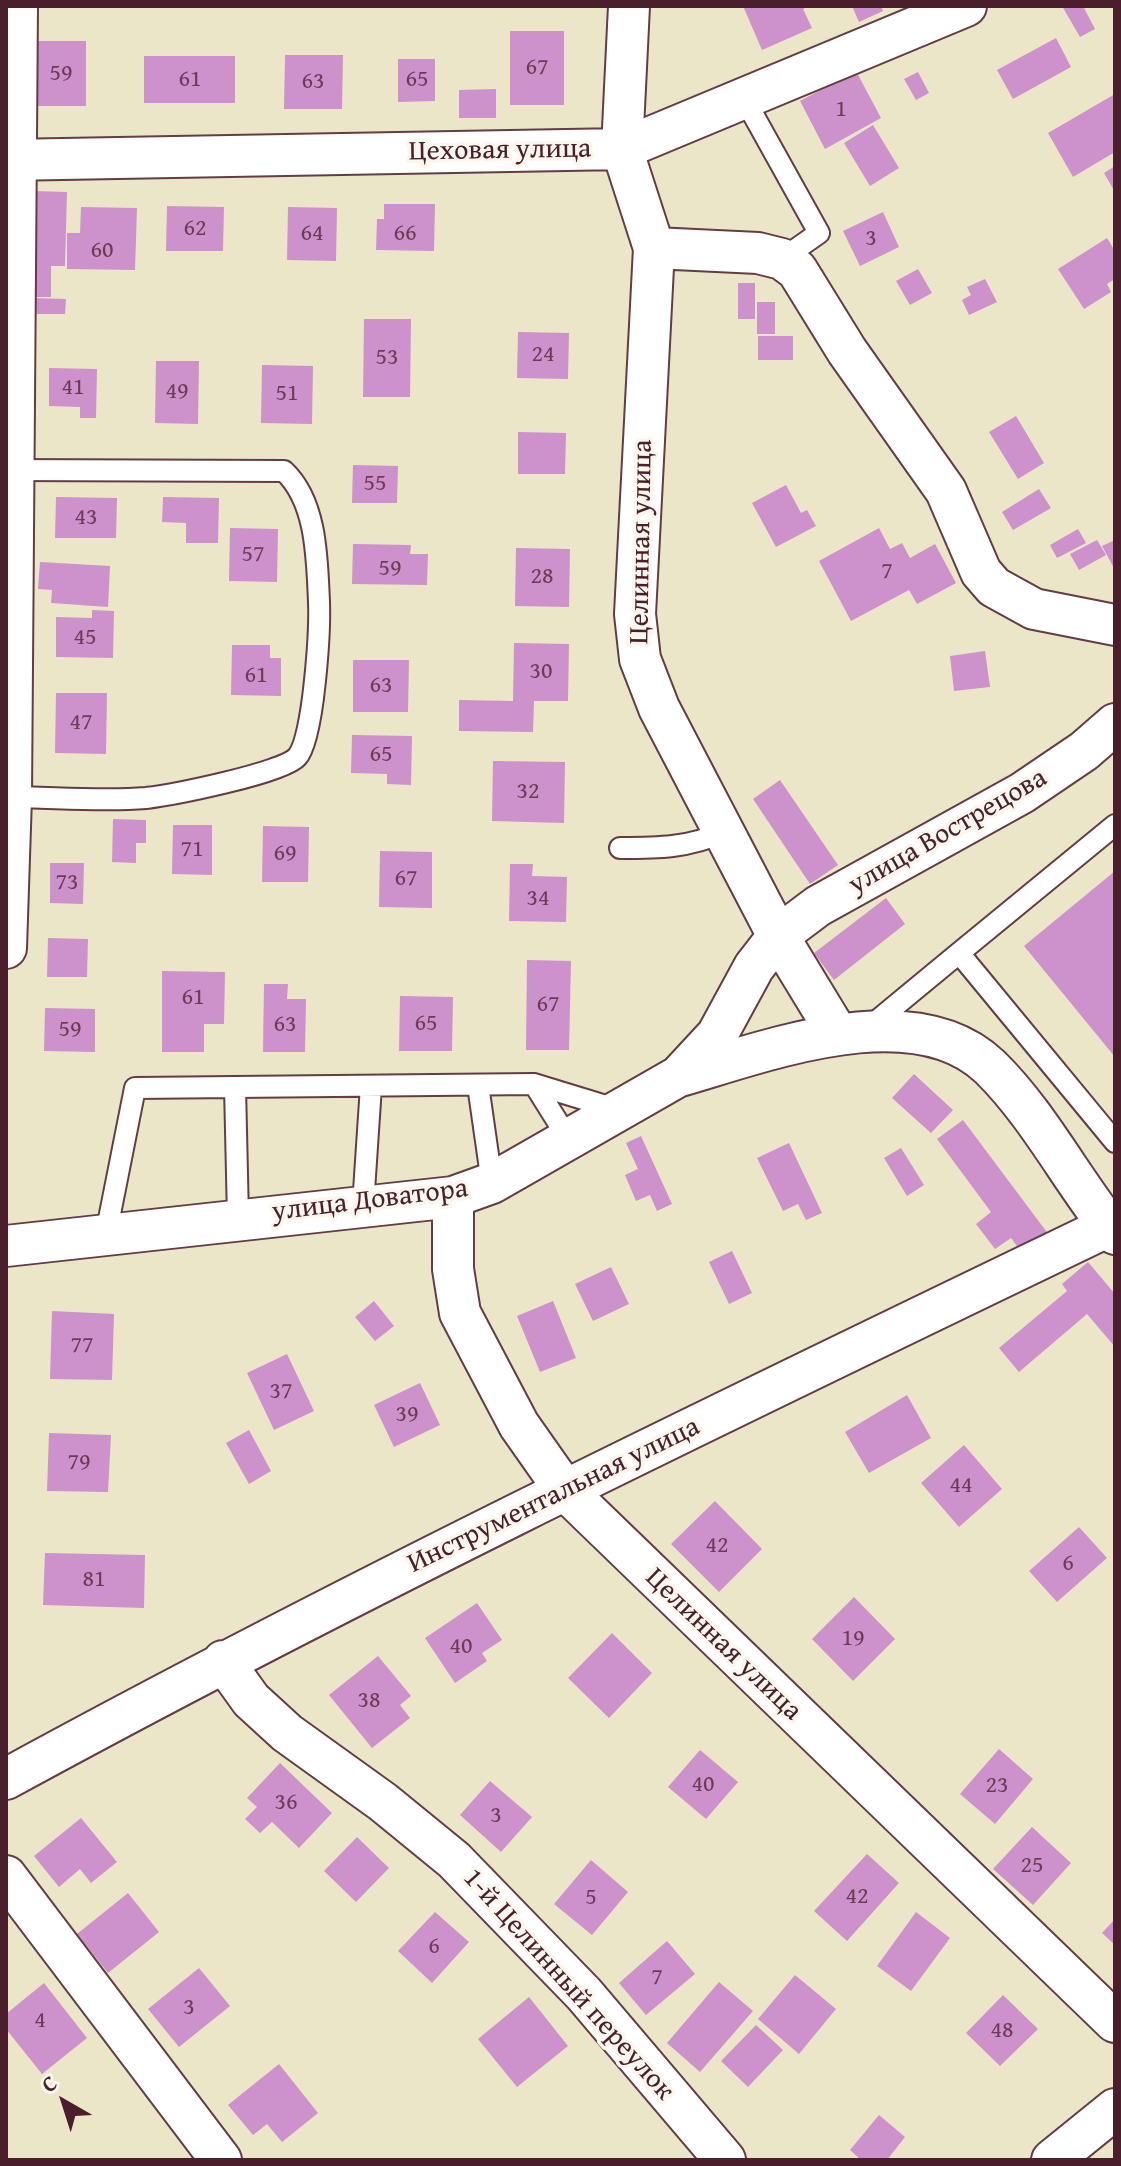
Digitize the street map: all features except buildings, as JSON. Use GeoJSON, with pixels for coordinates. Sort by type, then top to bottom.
{"type":"FeatureCollection","features":[{"type":"Feature","properties":{"kind":"street"},"geometry":{"type":"LineString","coordinates":[[6,948],[11,160],[17,6]]}},
{"type":"Feature","properties":{"kind":"street","name":"Целинная улица"},"geometry":{"type":"LineString","coordinates":[[629,6],[622,149],[654,248],[635,614],[640,659],[659,708],[778,936],[852,1031]]}},
{"type":"Feature","properties":{"kind":"street","name":"Цеховая улица"},"geometry":{"type":"LineString","coordinates":[[11,160],[622,149],[745,100],[906,28],[966,6]]}},
{"type":"Feature","properties":{"kind":"street"},"geometry":{"type":"LineString","coordinates":[[654,248],[758,253],[782,259],[797,270],[847,351],[946,491],[981,572],[994,587],[1034,609],[1115,625]]}},
{"type":"Feature","properties":{"kind":"street","name":"улица Вострецова"},"geometry":{"type":"LineString","coordinates":[[778,936],[818,906],[1022,793],[1084,751],[1115,724]]}},
{"type":"Feature","properties":{"kind":"street","name":"улица Доватора"},"geometry":{"type":"LineString","coordinates":[[6,1246],[238,1218],[453,1197],[492,1183],[679,1076],[717,1035],[754,967],[778,936]]}},
{"type":"Feature","properties":{"kind":"street"},"geometry":{"type":"LineString","coordinates":[[679,1076],[852,1031],[924,1036],[969,1051],[990,1067],[1112,1230]]}},
{"type":"Feature","properties":{"kind":"street","name":"Целинная улица"},"geometry":{"type":"LineString","coordinates":[[453,1197],[453,1269],[460,1313],[519,1425],[564,1489],[1115,2022]]}},
{"type":"Feature","properties":{"kind":"street","name":"Инструментальная улица"},"geometry":{"type":"LineString","coordinates":[[6,1779],[223,1661],[564,1489],[1112,1230]]}},
{"type":"Feature","properties":{"kind":"street","name":"1-й Целинный переулок"},"geometry":{"type":"LineString","coordinates":[[223,1661],[251,1700],[287,1733],[383,1802],[454,1860],[584,1994],[725,2160]]}},
{"type":"Feature","properties":{"kind":"street"},"geometry":{"type":"LineString","coordinates":[[6,1876],[221,2160]]}},
{"type":"Feature","properties":{"kind":"street"},"geometry":{"type":"LineString","coordinates":[[1052,2160],[1115,2109]]}},
{"type":"Feature","properties":{"kind":"lane"},"geometry":{"type":"LineString","coordinates":[[745,100],[819,233],[782,259]]}},
{"type":"Feature","properties":{"kind":"lane"},"geometry":{"type":"LineString","coordinates":[[9,797],[147,798],[279,769],[298,757],[307,736],[320,625],[317,553],[300,486],[284,471],[10,470]]}},
{"type":"Feature","properties":{"kind":"lane"},"geometry":{"type":"LineString","coordinates":[[852,1031],[959,953],[1115,825]]}},
{"type":"Feature","properties":{"kind":"lane"},"geometry":{"type":"LineString","coordinates":[[620,848],[701,843],[723,832]]}},
{"type":"Feature","properties":{"kind":"lane"},"geometry":{"type":"LineString","coordinates":[[959,953],[1115,1142]]}},
{"type":"Feature","properties":{"kind":"lane"},"geometry":{"type":"LineString","coordinates":[[534,1084],[569,1140]]}},
{"type":"Feature","properties":{"kind":"lane"},"geometry":{"type":"LineString","coordinates":[[106,1234],[135,1088],[534,1084],[619,1110]]}},
{"type":"Feature","properties":{"kind":"lane"},"geometry":{"type":"LineString","coordinates":[[478,1085],[492,1183]]}},
{"type":"Feature","properties":{"kind":"lane"},"geometry":{"type":"LineString","coordinates":[[363,1206],[371,1086]]}},
{"type":"Feature","properties":{"kind":"lane"},"geometry":{"type":"LineString","coordinates":[[235,1087],[238,1218]]}}]}
